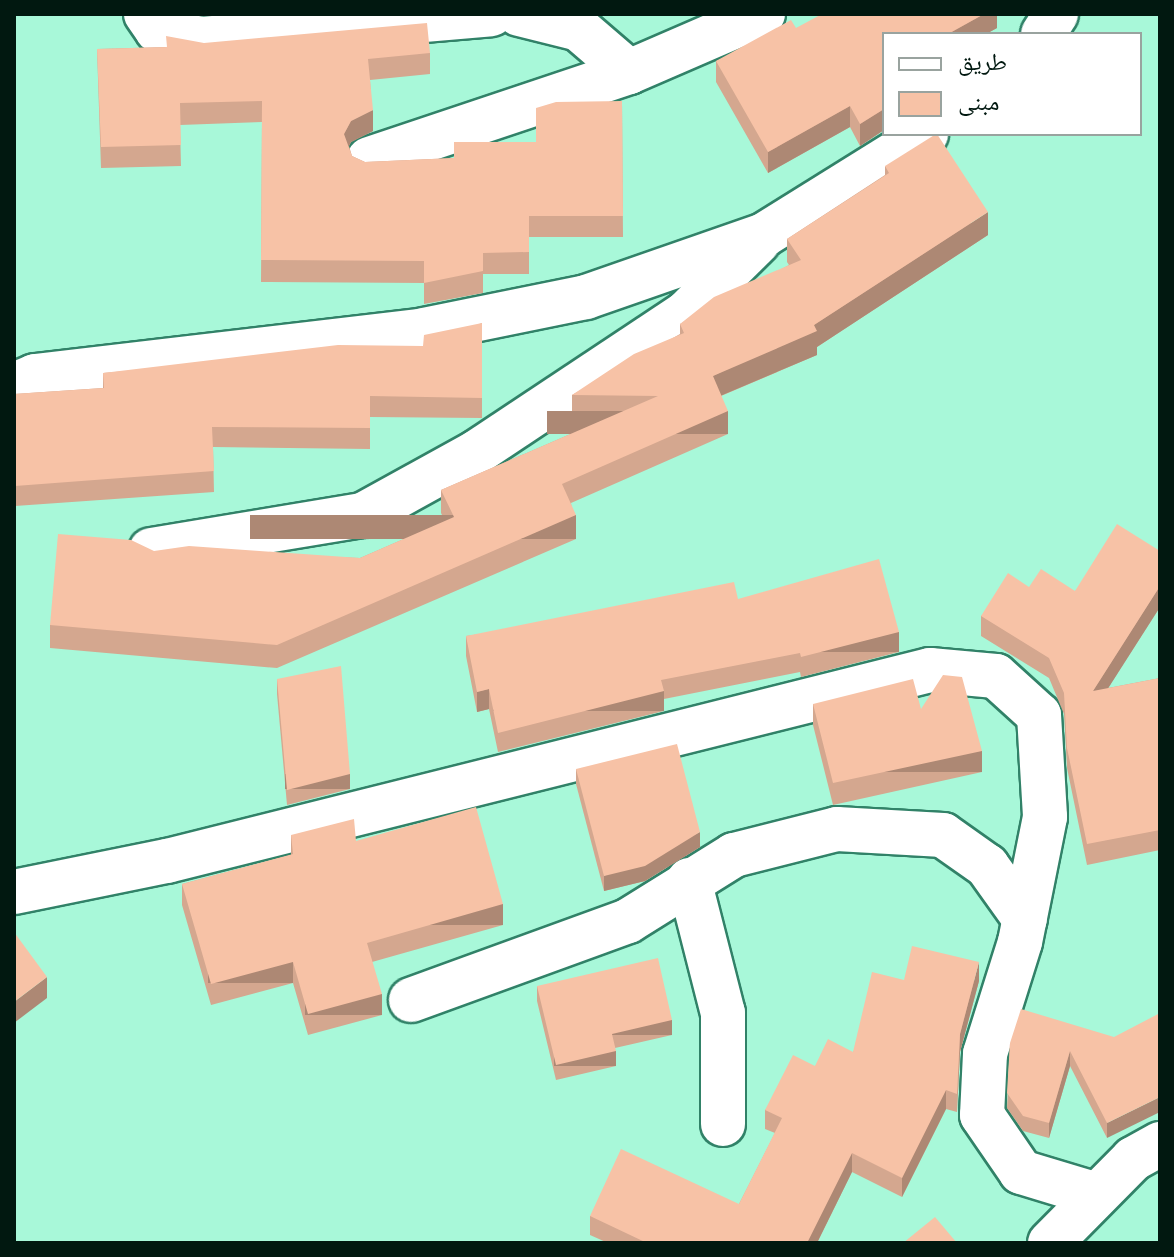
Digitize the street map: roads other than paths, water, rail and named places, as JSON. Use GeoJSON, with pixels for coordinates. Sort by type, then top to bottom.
{"type":"FeatureCollection","features":[{"type":"Feature","properties":{"kind":"street"},"geometry":{"type":"LineString","coordinates":[[146,14],[157,30],[202,39],[491,14]]}},
{"type":"Feature","properties":{"kind":"street"},"geometry":{"type":"LineString","coordinates":[[519,14],[579,29],[629,72]]}},
{"type":"Feature","properties":{"kind":"street"},"geometry":{"type":"LineString","coordinates":[[369,159],[629,72],[763,14]]}},
{"type":"Feature","properties":{"kind":"street"},"geometry":{"type":"LineString","coordinates":[[1044,32],[1056,14]]}},
{"type":"Feature","properties":{"kind":"street"},"geometry":{"type":"LineString","coordinates":[[21,380],[424,330],[586,297],[764,235],[923,136]]}},
{"type":"Feature","properties":{"kind":"street"},"geometry":{"type":"LineString","coordinates":[[151,550],[363,515],[477,452],[686,313],[764,235]]}},
{"type":"Feature","properties":{"kind":"street"},"geometry":{"type":"LineString","coordinates":[[14,892],[167,861],[930,670],[996,676],[1039,715],[1045,817],[1025,919],[985,1054],[982,1115],[1021,1172],[1097,1195]]}},
{"type":"Feature","properties":{"kind":"street"},"geometry":{"type":"LineString","coordinates":[[411,1000],[628,921],[689,880],[734,855],[837,829],[943,835],[987,866],[1025,919]]}},
{"type":"Feature","properties":{"kind":"street"},"geometry":{"type":"LineString","coordinates":[[689,880],[723,1013],[723,1124]]}},
{"type":"Feature","properties":{"kind":"street"},"geometry":{"type":"LineString","coordinates":[[1050,1243],[1133,1159],[1160,1144]]}}]}
